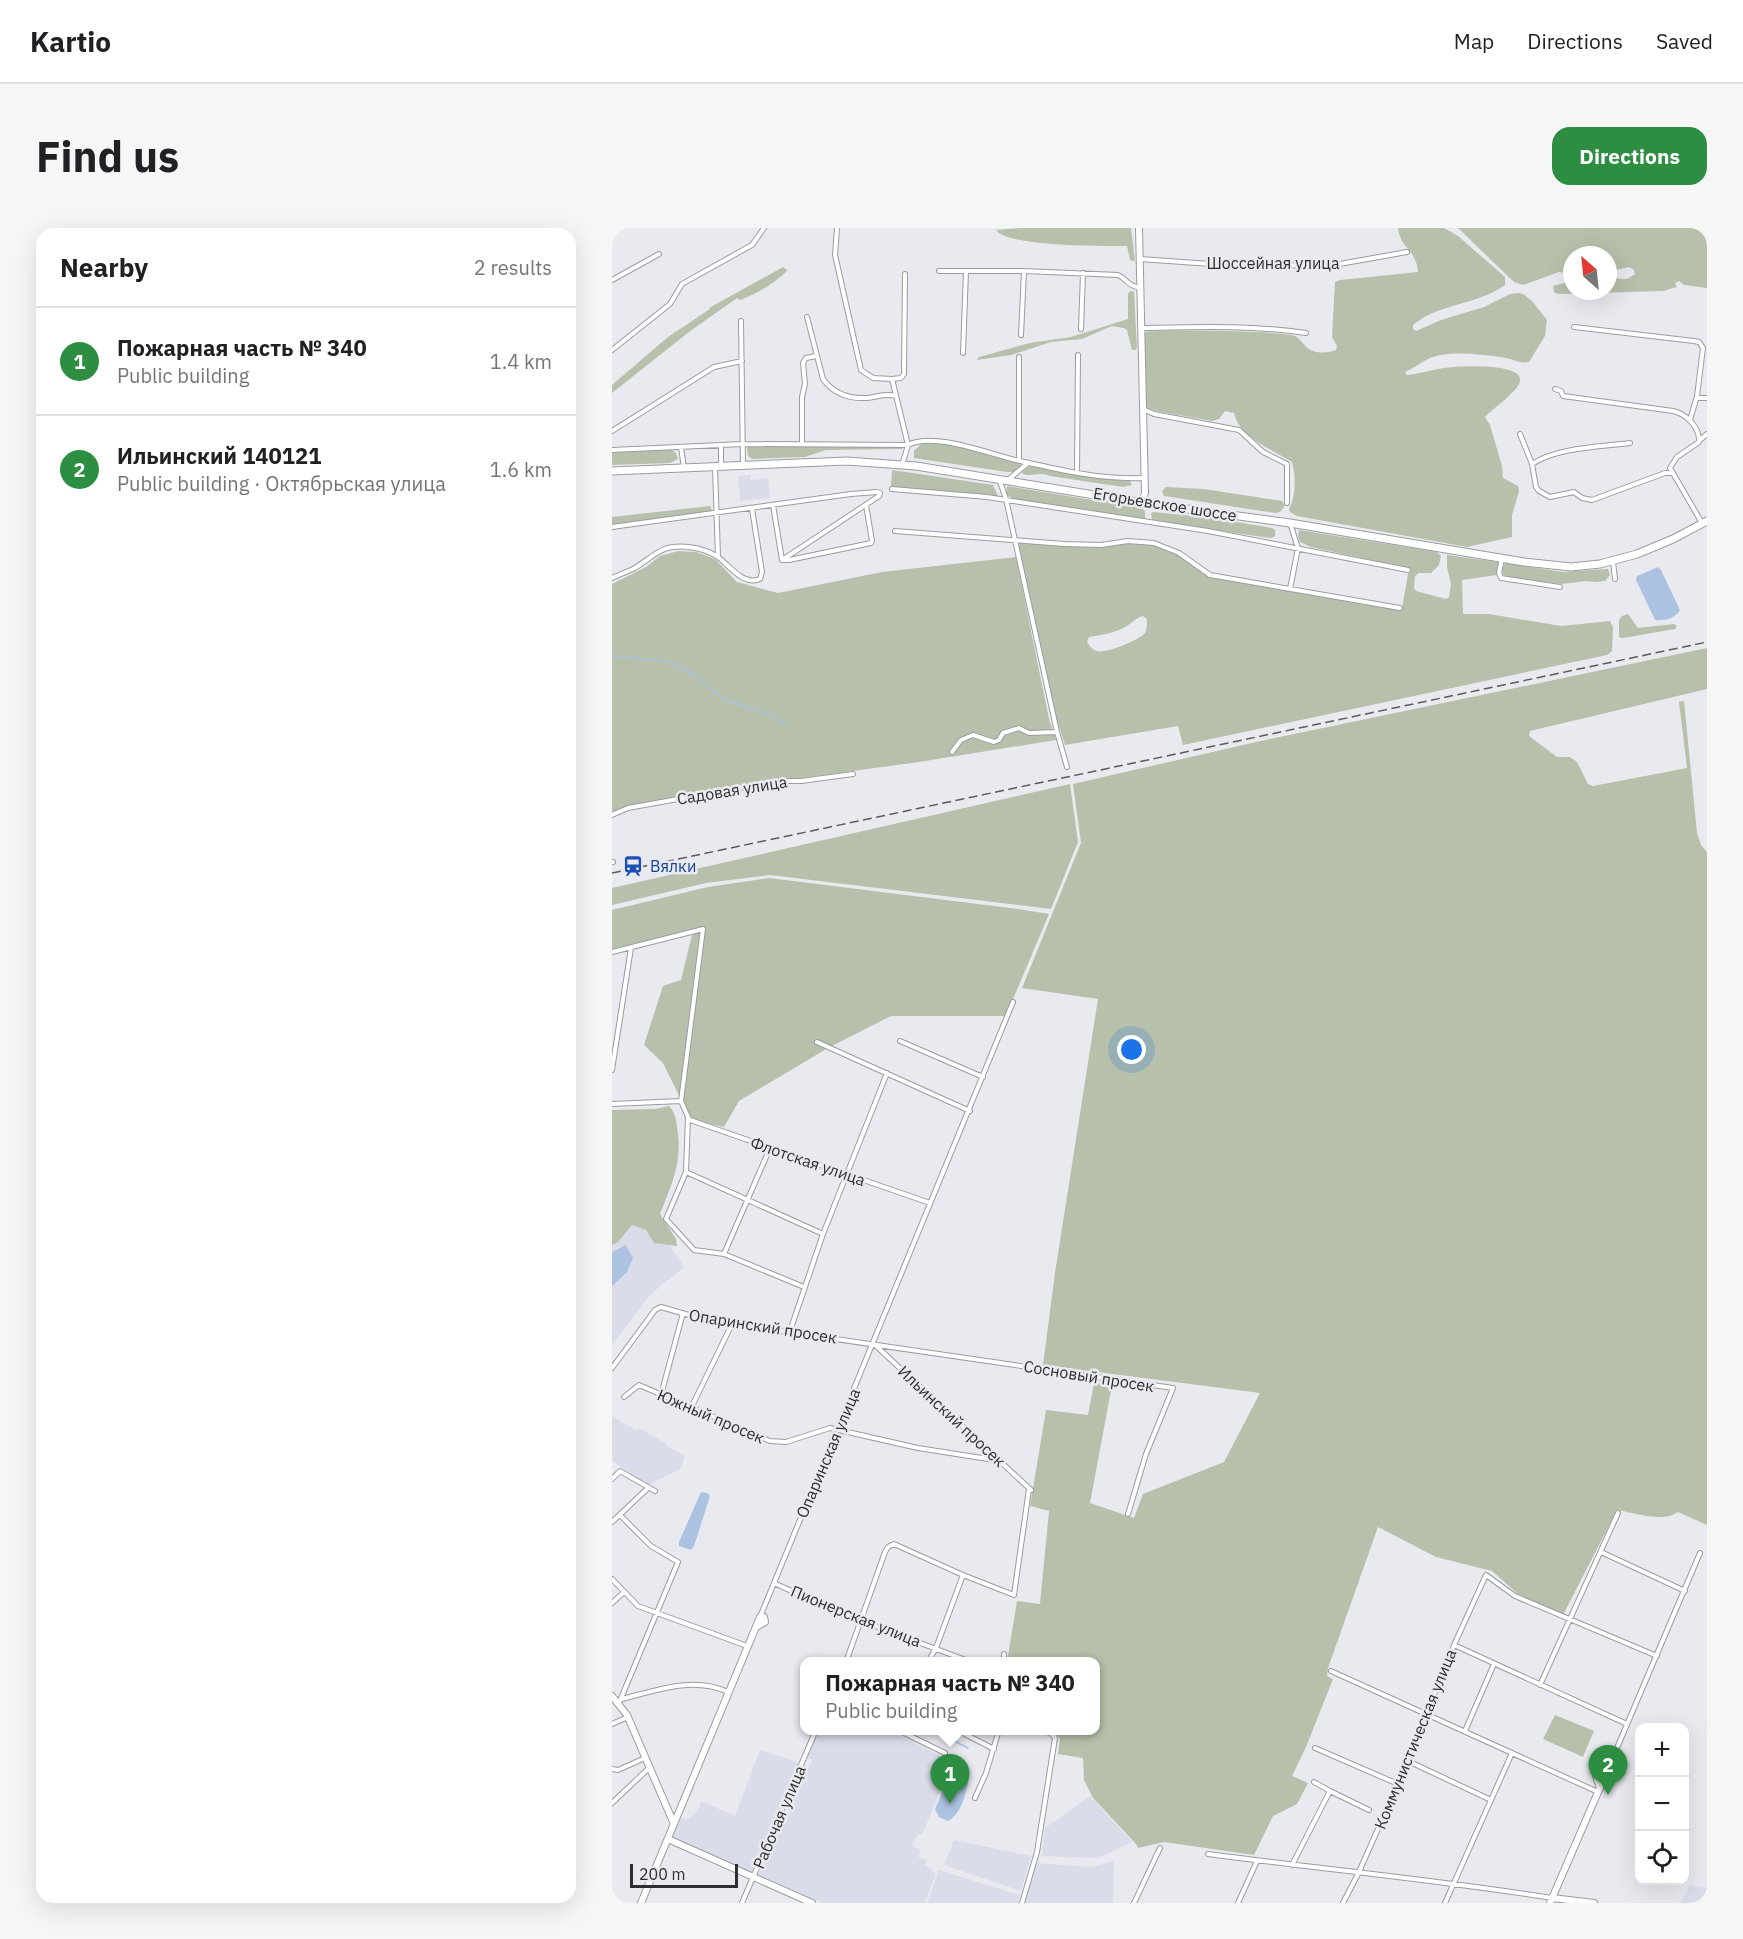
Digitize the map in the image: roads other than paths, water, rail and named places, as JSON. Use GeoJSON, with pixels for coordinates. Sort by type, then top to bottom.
{"type":"FeatureCollection","features":[{"type":"Feature","properties":{"kind":"main road"},"geometry":{"type":"LineString","coordinates":[[1138,228],[1145,493],[1142,502]]}},
{"type":"Feature","properties":{"kind":"main road","name":"Егорьевское шоссе"},"geometry":{"type":"LineString","coordinates":[[612,471],[847,462],[902,465],[1571,567],[1612,561],[1668,542],[1705,523]]}},
{"type":"Feature","properties":{"kind":"main road"},"geometry":{"type":"LineString","coordinates":[[641,1903],[756,1627],[766,1620],[760,1617]]}},
{"type":"Feature","properties":{"kind":"main road"},"geometry":{"type":"LineString","coordinates":[[612,1696],[620,1701],[628,1717],[674,1824]]}},
{"type":"Feature","properties":{"kind":"main road"},"geometry":{"type":"LineString","coordinates":[[1594,1903],[1551,1900],[1599,1790],[1596,1775],[1600,1773],[1605,1776]]}},
{"type":"Feature","properties":{"kind":"main road"},"geometry":{"type":"LineString","coordinates":[[668,1839],[812,1903]]}},
{"type":"Feature","properties":{"kind":"street"},"geometry":{"type":"LineString","coordinates":[[612,350],[670,304],[682,284],[752,245],[764,228]]}},
{"type":"Feature","properties":{"kind":"street"},"geometry":{"type":"LineString","coordinates":[[837,228],[835,255],[861,370],[873,378],[901,378],[904,374],[905,274]]}},
{"type":"Feature","properties":{"kind":"street","name":"Шоссейная улица"},"geometry":{"type":"LineString","coordinates":[[1139,259],[1211,264],[1328,266],[1407,252]]}},
{"type":"Feature","properties":{"kind":"street"},"geometry":{"type":"LineString","coordinates":[[612,280],[659,254]]}},
{"type":"Feature","properties":{"kind":"street"},"geometry":{"type":"LineString","coordinates":[[939,271],[1024,271],[1118,275],[1127,284],[1140,288]]}},
{"type":"Feature","properties":{"kind":"street"},"geometry":{"type":"LineString","coordinates":[[963,354],[966,271]]}},
{"type":"Feature","properties":{"kind":"street"},"geometry":{"type":"LineString","coordinates":[[1021,335],[1024,271]]}},
{"type":"Feature","properties":{"kind":"street"},"geometry":{"type":"LineString","coordinates":[[1081,329],[1083,273]]}},
{"type":"Feature","properties":{"kind":"street"},"geometry":{"type":"LineString","coordinates":[[807,317],[823,380],[833,390],[857,398],[886,394],[896,396]]}},
{"type":"Feature","properties":{"kind":"street"},"geometry":{"type":"LineString","coordinates":[[741,321],[743,465]]}},
{"type":"Feature","properties":{"kind":"street"},"geometry":{"type":"LineString","coordinates":[[1141,328],[1237,327],[1306,333]]}},
{"type":"Feature","properties":{"kind":"street"},"geometry":{"type":"LineString","coordinates":[[1574,327],[1699,342],[1703,348],[1697,398],[1690,420]]}},
{"type":"Feature","properties":{"kind":"street"},"geometry":{"type":"LineString","coordinates":[[1077,472],[1078,355]]}},
{"type":"Feature","properties":{"kind":"street"},"geometry":{"type":"LineString","coordinates":[[801,444],[802,397],[805,384],[803,363],[806,358],[816,357]]}},
{"type":"Feature","properties":{"kind":"street"},"geometry":{"type":"LineString","coordinates":[[1019,357],[1019,461]]}},
{"type":"Feature","properties":{"kind":"street"},"geometry":{"type":"LineString","coordinates":[[612,431],[714,367],[742,361]]}},
{"type":"Feature","properties":{"kind":"street"},"geometry":{"type":"LineString","coordinates":[[892,379],[908,445],[902,465]]}},
{"type":"Feature","properties":{"kind":"street"},"geometry":{"type":"LineString","coordinates":[[1555,389],[1561,391],[1563,396],[1680,413],[1690,420],[1700,440]]}},
{"type":"Feature","properties":{"kind":"street"},"geometry":{"type":"LineString","coordinates":[[1697,398],[1707,398]]}},
{"type":"Feature","properties":{"kind":"street"},"geometry":{"type":"LineString","coordinates":[[1143,409],[1154,414],[1239,430],[1263,452],[1287,464],[1287,503]]}},
{"type":"Feature","properties":{"kind":"street"},"geometry":{"type":"LineString","coordinates":[[1520,434],[1532,464],[1536,487],[1542,494],[1550,497],[1574,492],[1587,500],[1592,500],[1665,473],[1672,473]]}},
{"type":"Feature","properties":{"kind":"street"},"geometry":{"type":"LineString","coordinates":[[1705,523],[1670,468],[1677,457],[1691,449],[1707,434]]}},
{"type":"Feature","properties":{"kind":"street"},"geometry":{"type":"LineString","coordinates":[[612,450],[742,444],[908,445],[916,441],[947,442],[1019,461],[1077,472],[1129,479],[1144,478]]}},
{"type":"Feature","properties":{"kind":"street"},"geometry":{"type":"LineString","coordinates":[[1532,464],[1580,448],[1630,443]]}},
{"type":"Feature","properties":{"kind":"street"},"geometry":{"type":"LineString","coordinates":[[718,557],[716,513],[721,445]]}},
{"type":"Feature","properties":{"kind":"street"},"geometry":{"type":"LineString","coordinates":[[681,447],[684,468]]}},
{"type":"Feature","properties":{"kind":"street"},"geometry":{"type":"LineString","coordinates":[[1008,480],[1028,463]]}},
{"type":"Feature","properties":{"kind":"street"},"geometry":{"type":"LineString","coordinates":[[999,478],[1006,499],[1057,732],[1067,766]]}},
{"type":"Feature","properties":{"kind":"street"},"geometry":{"type":"LineString","coordinates":[[892,489],[1006,499],[1208,531],[1408,570]]}},
{"type":"Feature","properties":{"kind":"street"},"geometry":{"type":"LineString","coordinates":[[612,527],[851,494],[880,493],[866,505],[782,560]]}},
{"type":"Feature","properties":{"kind":"street"},"geometry":{"type":"LineString","coordinates":[[773,505],[782,560]]}},
{"type":"Feature","properties":{"kind":"street"},"geometry":{"type":"LineString","coordinates":[[782,560],[871,543],[866,505]]}},
{"type":"Feature","properties":{"kind":"street"},"geometry":{"type":"LineString","coordinates":[[612,578],[634,568],[668,547],[695,548],[718,557],[744,578],[760,579],[762,572],[752,509]]}},
{"type":"Feature","properties":{"kind":"street"},"geometry":{"type":"LineString","coordinates":[[1290,523],[1298,548],[1290,589]]}},
{"type":"Feature","properties":{"kind":"street"},"geometry":{"type":"LineString","coordinates":[[895,531],[1015,541],[1101,545],[1128,541],[1154,543],[1179,553],[1210,575],[1400,608]]}},
{"type":"Feature","properties":{"kind":"street"},"geometry":{"type":"LineString","coordinates":[[1502,558],[1499,573],[1501,578],[1560,587]]}},
{"type":"Feature","properties":{"kind":"street"},"geometry":{"type":"LineString","coordinates":[[1612,561],[1615,579]]}},
{"type":"Feature","properties":{"kind":"street"},"geometry":{"type":"LineString","coordinates":[[952,752],[961,740],[973,735],[994,742],[999,740],[1003,733],[1019,728],[1029,733],[1057,732]]}},
{"type":"Feature","properties":{"kind":"street","name":"Садовая улица"},"geometry":{"type":"LineString","coordinates":[[612,815],[628,808],[778,781],[801,781],[853,774]]}},
{"type":"Feature","properties":{"kind":"street"},"geometry":{"type":"LineString","coordinates":[[612,952],[703,929],[681,1101],[688,1117],[686,1172],[666,1219],[694,1250],[724,1254],[804,1287]]}},
{"type":"Feature","properties":{"kind":"street"},"geometry":{"type":"LineString","coordinates":[[612,1070],[631,948]]}},
{"type":"Feature","properties":{"kind":"street","name":"Опаринская улица"},"geometry":{"type":"LineString","coordinates":[[760,1617],[1013,1002]]}},
{"type":"Feature","properties":{"kind":"street"},"geometry":{"type":"LineString","coordinates":[[900,1041],[983,1077]]}},
{"type":"Feature","properties":{"kind":"street"},"geometry":{"type":"LineString","coordinates":[[817,1042],[970,1111]]}},
{"type":"Feature","properties":{"kind":"street"},"geometry":{"type":"LineString","coordinates":[[790,1331],[823,1234],[887,1073]]}},
{"type":"Feature","properties":{"kind":"street"},"geometry":{"type":"LineString","coordinates":[[612,1104],[681,1101]]}},
{"type":"Feature","properties":{"kind":"street","name":"Флотская улица"},"geometry":{"type":"LineString","coordinates":[[688,1117],[690,1120],[930,1203]]}},
{"type":"Feature","properties":{"kind":"street"},"geometry":{"type":"LineString","coordinates":[[724,1254],[770,1148]]}},
{"type":"Feature","properties":{"kind":"street"},"geometry":{"type":"LineString","coordinates":[[686,1172],[823,1234]]}},
{"type":"Feature","properties":{"kind":"street","name":"Опаринский просек"},"geometry":{"type":"LineString","coordinates":[[612,1368],[655,1311],[662,1307],[699,1318],[732,1324],[873,1344]]}},
{"type":"Feature","properties":{"kind":"street"},"geometry":{"type":"LineString","coordinates":[[661,1395],[683,1313]]}},
{"type":"Feature","properties":{"kind":"street"},"geometry":{"type":"LineString","coordinates":[[692,1406],[732,1324]]}},
{"type":"Feature","properties":{"kind":"street","name":"Ильинский просек"},"geometry":{"type":"LineString","coordinates":[[873,1344],[1030,1489],[1014,1595],[963,1575]]}},
{"type":"Feature","properties":{"kind":"street","name":"Сосновый просек"},"geometry":{"type":"LineString","coordinates":[[873,1344],[1173,1388],[1146,1454],[1128,1514]]}},
{"type":"Feature","properties":{"kind":"street","name":"Южный просек"},"geometry":{"type":"LineString","coordinates":[[624,1397],[639,1385],[770,1441],[786,1442],[830,1428],[918,1448],[1001,1461]]}},
{"type":"Feature","properties":{"kind":"street"},"geometry":{"type":"LineString","coordinates":[[612,1479],[620,1472],[655,1491]]}},
{"type":"Feature","properties":{"kind":"street"},"geometry":{"type":"LineString","coordinates":[[612,1522],[648,1488]]}},
{"type":"Feature","properties":{"kind":"street"},"geometry":{"type":"LineString","coordinates":[[1540,1685],[1618,1513]]}},
{"type":"Feature","properties":{"kind":"street"},"geometry":{"type":"LineString","coordinates":[[620,1515],[651,1546],[678,1562],[620,1701]]}},
{"type":"Feature","properties":{"kind":"street"},"geometry":{"type":"LineString","coordinates":[[848,1657],[885,1552],[894,1544],[963,1575],[931,1657]]}},
{"type":"Feature","properties":{"kind":"street"},"geometry":{"type":"LineString","coordinates":[[1601,1552],[1685,1591]]}},
{"type":"Feature","properties":{"kind":"street"},"geometry":{"type":"LineString","coordinates":[[1605,1776],[1700,1553]]}},
{"type":"Feature","properties":{"kind":"street","name":"Коммунистическая улица"},"geometry":{"type":"LineString","coordinates":[[1343,1903],[1398,1784],[1454,1645],[1486,1575],[1515,1596],[1570,1619]]}},
{"type":"Feature","properties":{"kind":"street"},"geometry":{"type":"LineString","coordinates":[[612,1579],[638,1606],[748,1646]]}},
{"type":"Feature","properties":{"kind":"street","name":"Пионерская улица"},"geometry":{"type":"LineString","coordinates":[[774,1583],[835,1611],[958,1657]]}},
{"type":"Feature","properties":{"kind":"street"},"geometry":{"type":"LineString","coordinates":[[612,1603],[624,1592]]}},
{"type":"Feature","properties":{"kind":"street"},"geometry":{"type":"LineString","coordinates":[[1570,1619],[1656,1656]]}},
{"type":"Feature","properties":{"kind":"street"},"geometry":{"type":"LineString","coordinates":[[1454,1645],[1627,1724]]}},
{"type":"Feature","properties":{"kind":"street"},"geometry":{"type":"LineString","coordinates":[[1465,1731],[1494,1664]]}},
{"type":"Feature","properties":{"kind":"street"},"geometry":{"type":"LineString","coordinates":[[1331,1671],[1599,1790]]}},
{"type":"Feature","properties":{"kind":"street"},"geometry":{"type":"LineString","coordinates":[[620,1701],[682,1684],[713,1685],[729,1692]]}},
{"type":"Feature","properties":{"kind":"street"},"geometry":{"type":"LineString","coordinates":[[612,1724],[628,1717]]}},
{"type":"Feature","properties":{"kind":"street","name":"Рабочая улица"},"geometry":{"type":"LineString","coordinates":[[742,1903],[814,1735]]}},
{"type":"Feature","properties":{"kind":"street"},"geometry":{"type":"LineString","coordinates":[[907,1735],[945,1753]]}},
{"type":"Feature","properties":{"kind":"street"},"geometry":{"type":"LineString","coordinates":[[965,1735],[994,1749]]}},
{"type":"Feature","properties":{"kind":"street"},"geometry":{"type":"LineString","coordinates":[[975,1798],[986,1773],[998,1735]]}},
{"type":"Feature","properties":{"kind":"street"},"geometry":{"type":"LineString","coordinates":[[1022,1903],[1037,1852],[1055,1738],[1053,1735]]}},
{"type":"Feature","properties":{"kind":"street"},"geometry":{"type":"LineString","coordinates":[[1315,1748],[1398,1784]]}},
{"type":"Feature","properties":{"kind":"street"},"geometry":{"type":"LineString","coordinates":[[1445,1903],[1512,1753]]}},
{"type":"Feature","properties":{"kind":"street"},"geometry":{"type":"LineString","coordinates":[[612,1769],[618,1770],[645,1758]]}},
{"type":"Feature","properties":{"kind":"street"},"geometry":{"type":"LineString","coordinates":[[1408,1761],[1491,1800]]}},
{"type":"Feature","properties":{"kind":"street"},"geometry":{"type":"LineString","coordinates":[[612,1803],[649,1768]]}},
{"type":"Feature","properties":{"kind":"street"},"geometry":{"type":"LineString","coordinates":[[1314,1782],[1369,1810]]}},
{"type":"Feature","properties":{"kind":"street"},"geometry":{"type":"LineString","coordinates":[[1293,1865],[1330,1791]]}},
{"type":"Feature","properties":{"kind":"street"},"geometry":{"type":"LineString","coordinates":[[1134,1903],[1160,1848]]}},
{"type":"Feature","properties":{"kind":"street"},"geometry":{"type":"LineString","coordinates":[[1208,1854],[1358,1874],[1454,1883],[1551,1900]]}},
{"type":"Feature","properties":{"kind":"street"},"geometry":{"type":"LineString","coordinates":[[1238,1903],[1257,1861]]}},
{"type":"Feature","properties":{"kind":"water"},"geometry":{"type":"Polygon","coordinates":[[[1658,567],[1680,610],[1669,619],[1662,620],[1655,620],[1636,580],[1637,576],[1658,567]]]}},
{"type":"Feature","properties":{"kind":"water"},"geometry":{"type":"Polygon","coordinates":[[[626,1245],[633,1258],[627,1272],[612,1286],[612,1252],[626,1245]]]}},
{"type":"Feature","properties":{"kind":"water"},"geometry":{"type":"Polygon","coordinates":[[[701,1492],[710,1496],[691,1550],[679,1546],[679,1542],[701,1492]]]}},
{"type":"Feature","properties":{"kind":"water"},"geometry":{"type":"Polygon","coordinates":[[[953,1768],[962,1773],[968,1783],[959,1810],[948,1821],[939,1817],[935,1809],[953,1768]]]}},
{"type":"Feature","properties":{"kind":"waterway"},"geometry":{"type":"LineString","coordinates":[[612,656],[666,661],[693,674],[725,700],[770,714],[786,725]]}},
{"type":"Feature","properties":{"kind":"waterway"},"geometry":{"type":"LineString","coordinates":[[943,1735],[968,1748]]}},
{"type":"Feature","properties":{"kind":"railway"},"geometry":{"type":"LineString","coordinates":[[612,873],[1707,642]]}},
{"type":"Feature","properties":{"kind":"place","name":"Вялки"},"geometry":{"type":"Point","coordinates":[633,866]}},
{"type":"Feature","properties":{"kind":"place","name":"Ильинский 140121"},"geometry":{"type":"Point","coordinates":[1608,1795]}},
{"type":"Feature","properties":{"kind":"place","name":"Пожарная часть № 340"},"geometry":{"type":"Point","coordinates":[950,1804]}}]}
